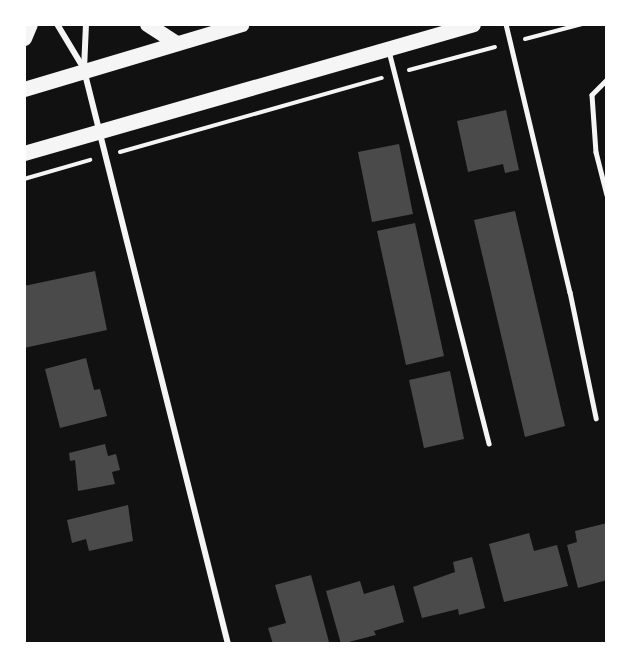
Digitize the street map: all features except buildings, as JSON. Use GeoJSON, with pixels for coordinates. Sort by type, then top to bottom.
{"type":"FeatureCollection","features":[{"type":"Feature","properties":{"kind":"main road"},"geometry":{"type":"LineString","coordinates":[[24,38],[30,24]]}},
{"type":"Feature","properties":{"kind":"main road"},"geometry":{"type":"LineString","coordinates":[[147,24],[176,43]]}},
{"type":"Feature","properties":{"kind":"main road"},"geometry":{"type":"LineString","coordinates":[[24,89],[242,24]]}},
{"type":"Feature","properties":{"kind":"main road"},"geometry":{"type":"LineString","coordinates":[[24,153],[473,24]]}},
{"type":"Feature","properties":{"kind":"street"},"geometry":{"type":"LineString","coordinates":[[57,24],[84,70],[107,155],[136,288],[228,644]]}},
{"type":"Feature","properties":{"kind":"street"},"geometry":{"type":"LineString","coordinates":[[84,70],[86,24]]}},
{"type":"Feature","properties":{"kind":"lane"},"geometry":{"type":"LineString","coordinates":[[506,24],[565,269],[596,418]]}},
{"type":"Feature","properties":{"kind":"lane"},"geometry":{"type":"LineString","coordinates":[[388,48],[489,443]]}},
{"type":"Feature","properties":{"kind":"lane"},"geometry":{"type":"LineString","coordinates":[[607,80],[592,95],[596,152],[607,195]]}},
{"type":"Feature","properties":{"kind":"path"},"geometry":{"type":"LineString","coordinates":[[24,179],[395,74],[582,24]]}}]}
